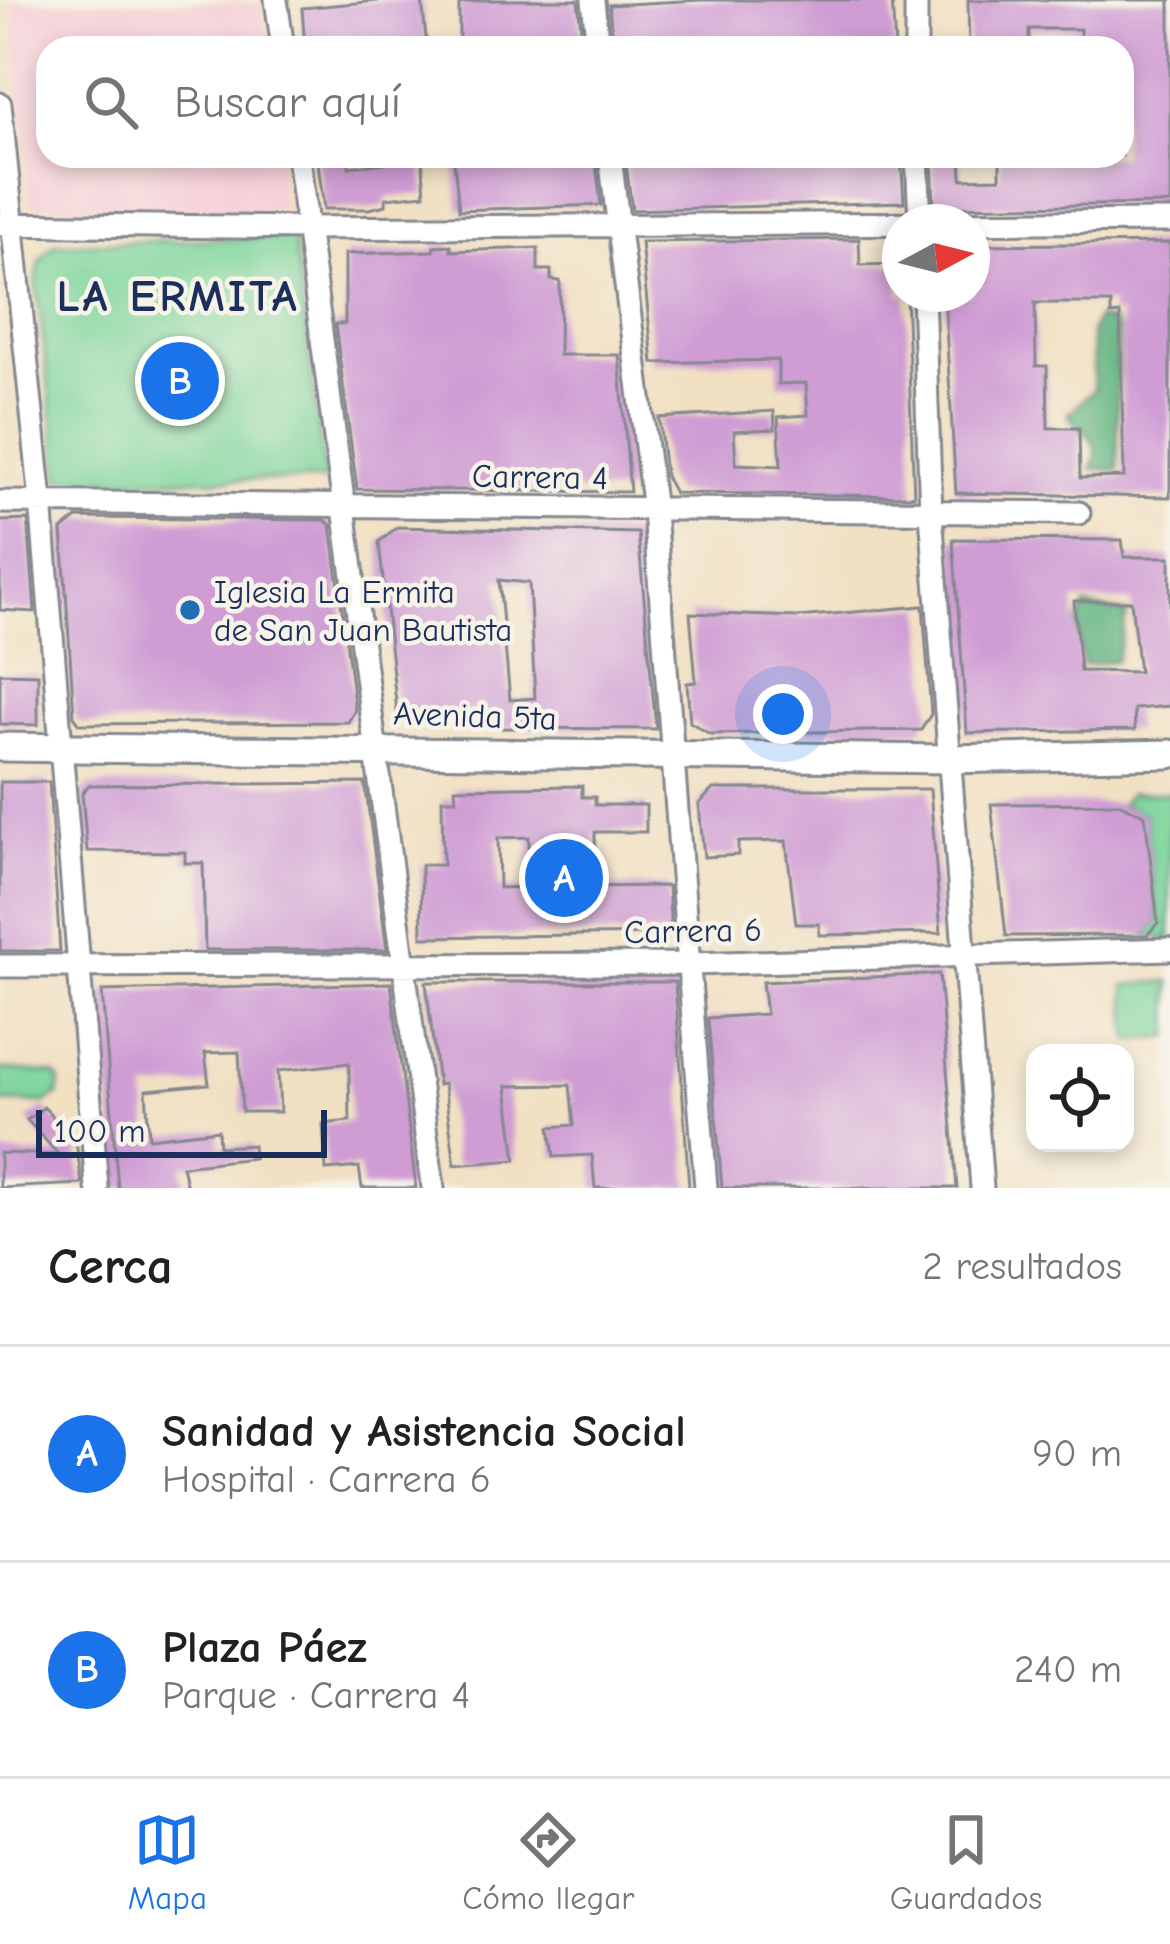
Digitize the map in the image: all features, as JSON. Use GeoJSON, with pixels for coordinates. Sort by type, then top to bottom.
{"type":"FeatureCollection","features":[{"type":"Feature","properties":{"kind":"street"},"geometry":{"type":"LineString","coordinates":[[276,0],[281,36]]}},
{"type":"Feature","properties":{"kind":"street"},"geometry":{"type":"LineString","coordinates":[[593,0],[597,36]]}},
{"type":"Feature","properties":{"kind":"street"},"geometry":{"type":"LineString","coordinates":[[916,0],[916,36]]}},
{"type":"Feature","properties":{"kind":"street"},"geometry":{"type":"LineString","coordinates":[[0,104],[6,224],[41,501],[97,1188]]}},
{"type":"Feature","properties":{"kind":"street"},"geometry":{"type":"LineString","coordinates":[[300,168],[408,964],[433,1188]]}},
{"type":"Feature","properties":{"kind":"street"},"geometry":{"type":"LineString","coordinates":[[611,168],[654,512],[706,1188]]}},
{"type":"Feature","properties":{"kind":"street"},"geometry":{"type":"LineString","coordinates":[[918,168],[919,204]]}},
{"type":"Feature","properties":{"kind":"street"},"geometry":{"type":"LineString","coordinates":[[990,222],[1170,221]]}},
{"type":"Feature","properties":{"kind":"street"},"geometry":{"type":"LineString","coordinates":[[6,224],[308,228],[882,222]]}},
{"type":"Feature","properties":{"kind":"street"},"geometry":{"type":"LineString","coordinates":[[924,312],[931,513],[961,958],[982,1188]]}},
{"type":"Feature","properties":{"kind":"street","name":"Carrera 4"},"geometry":{"type":"LineString","coordinates":[[0,502],[1079,513]]}},
{"type":"Feature","properties":{"kind":"street","name":"Avenida 5ta"},"geometry":{"type":"LineString","coordinates":[[0,747],[376,748],[949,759],[1170,754]]}},
{"type":"Feature","properties":{"kind":"street","name":"Carrera 6"},"geometry":{"type":"LineString","coordinates":[[0,966],[692,964],[1170,949]]}},
{"type":"Feature","properties":{"kind":"shaded area"},"geometry":{"type":"Polygon","coordinates":[[[12,2],[263,3],[266,36],[36,36],[36,168],[279,168],[283,210],[30,206],[12,2]]]}},
{"type":"Feature","properties":{"kind":"green space"},"geometry":{"type":"Polygon","coordinates":[[[294,237],[325,480],[60,479],[36,282],[40,261],[55,244],[294,237]]]}},
{"type":"Feature","properties":{"kind":"green space"},"geometry":{"type":"Polygon","coordinates":[[[1097,318],[1113,322],[1117,331],[1118,470],[1091,469],[1096,459],[1094,443],[1068,414],[1094,390],[1091,331],[1097,318]]]}},
{"type":"Feature","properties":{"kind":"green space"},"geometry":{"type":"Polygon","coordinates":[[[1085,606],[1127,613],[1116,661],[1083,665],[1078,623],[1085,606]]]}},
{"type":"Feature","properties":{"kind":"green space"},"geometry":{"type":"Polygon","coordinates":[[[1130,793],[1170,793],[1170,939],[1146,936],[1158,922],[1145,815],[1121,804],[1130,793]]]}},
{"type":"Feature","properties":{"kind":"green space"},"geometry":{"type":"Polygon","coordinates":[[[1170,981],[1170,1037],[1130,1040],[1125,985],[1170,981]]]}},
{"type":"Feature","properties":{"kind":"green space"},"geometry":{"type":"Polygon","coordinates":[[[0,1069],[54,1074],[60,1081],[58,1095],[44,1103],[0,1102],[0,1069]]]}},
{"type":"Feature","properties":{"kind":"building"},"geometry":{"type":"Polygon","coordinates":[[[422,0],[426,36],[304,36],[302,8],[422,0]]]}},
{"type":"Feature","properties":{"kind":"building"},"geometry":{"type":"Polygon","coordinates":[[[578,0],[582,36],[459,36],[459,4],[578,0]]]}},
{"type":"Feature","properties":{"kind":"building"},"geometry":{"type":"Polygon","coordinates":[[[892,0],[894,36],[612,36],[609,5],[892,0]]]}},
{"type":"Feature","properties":{"kind":"building"},"geometry":{"type":"Polygon","coordinates":[[[968,0],[1170,0],[1170,204],[934,204],[932,168],[962,168],[962,179],[1000,178],[1000,168],[1134,168],[1134,36],[1029,29],[1029,36],[969,36],[968,0]]]}},
{"type":"Feature","properties":{"kind":"building"},"geometry":{"type":"Polygon","coordinates":[[[319,168],[423,168],[425,194],[386,198],[386,205],[369,209],[324,209],[319,168]]]}},
{"type":"Feature","properties":{"kind":"building"},"geometry":{"type":"Polygon","coordinates":[[[455,168],[596,168],[601,205],[459,210],[455,168]]]}},
{"type":"Feature","properties":{"kind":"building"},"geometry":{"type":"Polygon","coordinates":[[[627,168],[902,168],[904,202],[632,210],[627,168]]]}},
{"type":"Feature","properties":{"kind":"building"},"geometry":{"type":"Polygon","coordinates":[[[859,239],[860,265],[882,264],[882,312],[907,312],[914,496],[674,493],[665,476],[659,418],[774,411],[775,429],[734,431],[736,464],[781,466],[778,417],[808,415],[806,383],[778,384],[778,360],[653,363],[641,242],[859,239]]]}},
{"type":"Feature","properties":{"kind":"building"},"geometry":{"type":"Polygon","coordinates":[[[1170,243],[1170,497],[956,493],[945,312],[990,312],[990,245],[1170,243]],[[1035,303],[1036,366],[1047,366],[1048,428],[1079,428],[1080,478],[1124,477],[1120,314],[1111,315],[1111,303],[1035,303]]]}},
{"type":"Feature","properties":{"kind":"building"},"geometry":{"type":"Polygon","coordinates":[[[451,245],[451,251],[538,248],[538,270],[551,270],[551,280],[560,281],[559,355],[619,355],[630,492],[357,489],[335,324],[345,324],[345,254],[434,251],[434,246],[451,245]]]}},
{"type":"Feature","properties":{"kind":"building"},"geometry":{"type":"Polygon","coordinates":[[[77,518],[325,520],[331,525],[355,710],[348,722],[80,724],[74,716],[62,530],[77,518]]]}},
{"type":"Feature","properties":{"kind":"building"},"geometry":{"type":"Polygon","coordinates":[[[28,520],[35,612],[0,610],[0,521],[28,520]]]}},
{"type":"Feature","properties":{"kind":"building"},"geometry":{"type":"Polygon","coordinates":[[[397,527],[638,533],[656,729],[489,728],[486,711],[397,712],[379,542],[397,527]],[[499,580],[510,700],[535,698],[529,583],[499,580]]]}},
{"type":"Feature","properties":{"kind":"building"},"geometry":{"type":"Polygon","coordinates":[[[953,539],[1122,540],[1124,557],[1170,557],[1170,706],[1134,709],[1135,730],[967,733],[953,539]],[[1074,601],[1080,671],[1139,672],[1131,601],[1074,601]]]}},
{"type":"Feature","properties":{"kind":"building"},"geometry":{"type":"Polygon","coordinates":[[[923,606],[931,714],[921,730],[710,734],[690,722],[687,683],[696,682],[690,613],[798,617],[923,606]]]}},
{"type":"Feature","properties":{"kind":"building"},"geometry":{"type":"Polygon","coordinates":[[[0,673],[38,674],[38,725],[0,724],[0,673]]]}},
{"type":"Feature","properties":{"kind":"building"},"geometry":{"type":"Polygon","coordinates":[[[0,782],[49,782],[60,951],[0,951],[0,782]]]}},
{"type":"Feature","properties":{"kind":"building"},"geometry":{"type":"Polygon","coordinates":[[[365,783],[387,950],[205,950],[203,863],[185,863],[185,852],[87,851],[82,793],[89,785],[365,783]]]}},
{"type":"Feature","properties":{"kind":"building"},"geometry":{"type":"Polygon","coordinates":[[[582,786],[582,797],[595,797],[595,805],[646,805],[646,832],[595,832],[595,856],[575,856],[575,887],[668,886],[671,934],[422,937],[421,865],[443,865],[442,799],[456,799],[455,788],[582,786]],[[529,837],[498,838],[499,888],[529,887],[529,837]]]}},
{"type":"Feature","properties":{"kind":"building"},"geometry":{"type":"Polygon","coordinates":[[[713,789],[930,789],[941,933],[819,935],[819,924],[796,924],[786,841],[738,842],[738,855],[704,857],[699,804],[713,789]]]}},
{"type":"Feature","properties":{"kind":"building"},"geometry":{"type":"Polygon","coordinates":[[[1118,803],[1145,815],[1158,923],[1147,935],[1006,936],[991,804],[1118,803]]]}},
{"type":"Feature","properties":{"kind":"building"},"geometry":{"type":"Polygon","coordinates":[[[939,974],[957,1188],[722,1188],[708,1018],[766,1014],[762,982],[939,974]]]}},
{"type":"Feature","properties":{"kind":"building"},"geometry":{"type":"Polygon","coordinates":[[[426,982],[675,982],[689,1188],[595,1188],[592,1155],[554,1157],[550,1127],[574,1125],[570,1085],[507,1086],[516,1160],[455,1165],[444,1084],[438,1085],[426,982]]]}},
{"type":"Feature","properties":{"kind":"building"},"geometry":{"type":"Polygon","coordinates":[[[391,983],[416,1188],[362,1188],[359,1167],[326,1170],[323,1124],[350,1121],[349,1063],[278,1071],[280,1112],[242,1112],[239,1052],[205,1053],[209,1084],[146,1090],[149,1138],[218,1130],[219,1147],[253,1145],[254,1158],[182,1166],[187,1188],[118,1188],[102,991],[391,983]]]}},
{"type":"Feature","properties":{"kind":"building"},"geometry":{"type":"Polygon","coordinates":[[[44,1107],[76,1142],[82,1184],[0,1188],[0,1153],[59,1155],[27,1120],[44,1107]]]}},
{"type":"Feature","properties":{"kind":"place","name":"Plaza Páez"},"geometry":{"type":"Point","coordinates":[180,381]}},
{"type":"Feature","properties":{"kind":"place","name":"Iglesia La Ermita de San Juan Bautista"},"geometry":{"type":"Point","coordinates":[190,610]}},
{"type":"Feature","properties":{"kind":"place","name":"Sanidad y Asistencia Social"},"geometry":{"type":"Point","coordinates":[564,878]}},
{"type":"Feature","properties":{"kind":"district","name":"LA ERMITA"},"geometry":{"type":"Point","coordinates":[178,295]}}]}
